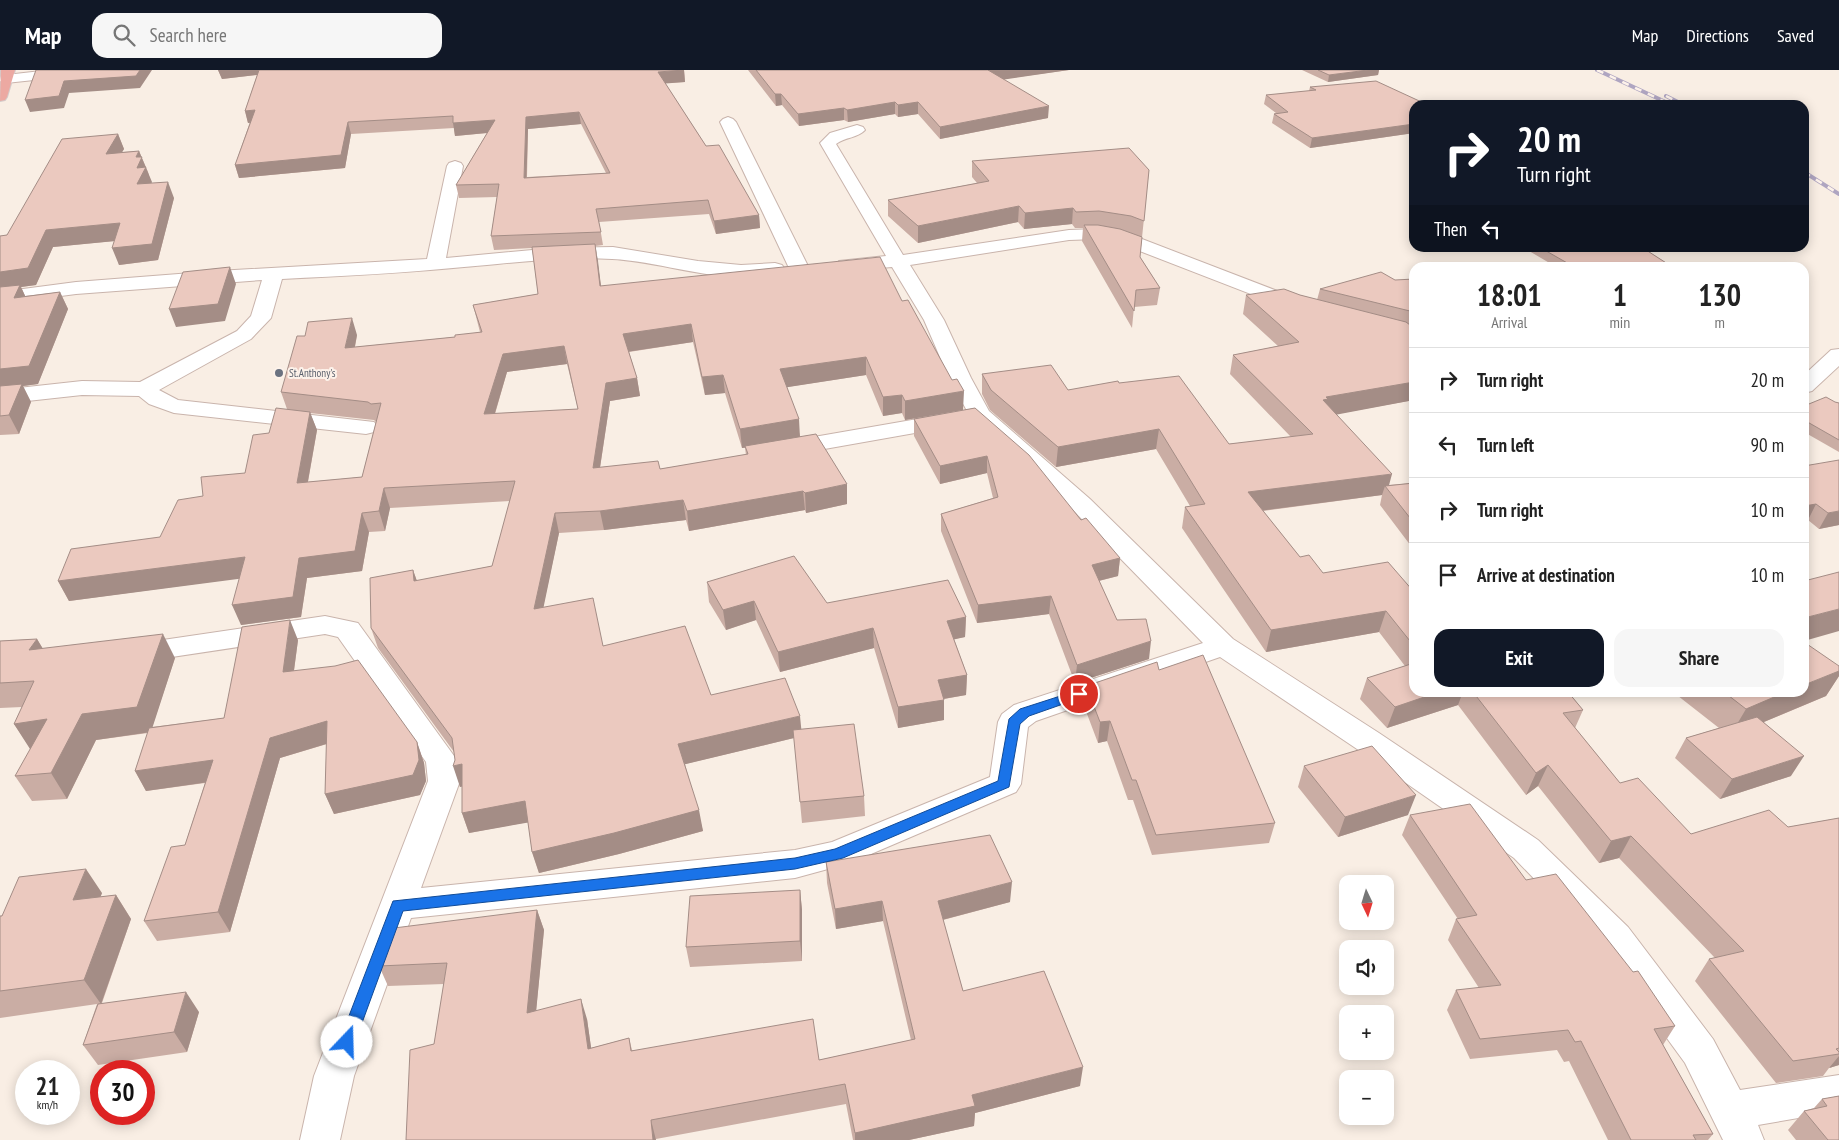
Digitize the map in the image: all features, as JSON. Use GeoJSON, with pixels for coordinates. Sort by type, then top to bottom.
{"type":"FeatureCollection","features":[{"type":"Feature","properties":{"kind":"highway"},"geometry":{"type":"LineString","coordinates":[[0,97],[7,75]]}},
{"type":"Feature","properties":{"kind":"street"},"geometry":{"type":"LineString","coordinates":[[7,75],[90,70]]}},
{"type":"Feature","properties":{"kind":"street"},"geometry":{"type":"LineString","coordinates":[[728,122],[799,268]]}},
{"type":"Feature","properties":{"kind":"street"},"geometry":{"type":"LineString","coordinates":[[857,130],[836,136],[828,142],[934,320],[960,378],[980,415],[1081,504],[1223,646],[1368,741],[1526,849],[1615,938],[1699,1051],[1736,1125],[1839,1093]]}},
{"type":"Feature","properties":{"kind":"street"},"geometry":{"type":"LineString","coordinates":[[435,264],[455,166]]}},
{"type":"Feature","properties":{"kind":"street"},"geometry":{"type":"LineString","coordinates":[[0,298],[76,288],[435,264],[554,254],[613,253],[741,272],[898,261],[1069,235],[1097,234],[1123,238],[1314,311]]}},
{"type":"Feature","properties":{"kind":"street"},"geometry":{"type":"LineString","coordinates":[[0,396],[82,388],[144,389],[244,335],[261,318],[274,274]]}},
{"type":"Feature","properties":{"kind":"street"},"geometry":{"type":"LineString","coordinates":[[1810,389],[1839,355]]}},
{"type":"Feature","properties":{"kind":"street"},"geometry":{"type":"LineString","coordinates":[[144,389],[157,399],[174,406],[366,427]]}},
{"type":"Feature","properties":{"kind":"street"},"geometry":{"type":"LineString","coordinates":[[764,453],[980,415]]}},
{"type":"Feature","properties":{"kind":"street"},"geometry":{"type":"LineString","coordinates":[[105,657],[325,625],[348,630],[441,760],[444,781],[334,1076],[320,1140]]}},
{"type":"Feature","properties":{"kind":"street"},"geometry":{"type":"LineString","coordinates":[[398,905],[795,864],[838,854],[1005,784],[1014,722],[1025,712],[1223,646]]}},
{"type":"Feature","properties":{"kind":"building"},"geometry":{"type":"Polygon","coordinates":[[[36,70],[140,70],[136,76],[64,81],[59,96],[25,100],[36,70]]]}},
{"type":"Feature","properties":{"kind":"building"},"geometry":{"type":"Polygon","coordinates":[[[259,70],[684,70],[658,72],[706,146],[719,145],[759,215],[714,221],[708,200],[596,209],[601,232],[491,236],[499,184],[456,185],[495,120],[453,123],[453,116],[348,122],[341,155],[235,165],[255,110],[245,111],[259,70]],[[579,112],[526,117],[524,178],[610,173],[579,112]]]}},
{"type":"Feature","properties":{"kind":"building"},"geometry":{"type":"Polygon","coordinates":[[[756,70],[988,70],[1049,106],[940,127],[918,102],[898,105],[895,102],[847,110],[844,108],[798,114],[781,94],[775,94],[756,70]]]}},
{"type":"Feature","properties":{"kind":"building"},"geometry":{"type":"Polygon","coordinates":[[[1318,70],[1368,70],[1329,75],[1318,70]]]}},
{"type":"Feature","properties":{"kind":"building"},"geometry":{"type":"Polygon","coordinates":[[[1376,81],[1417,100],[1409,100],[1409,125],[1312,138],[1274,114],[1288,112],[1266,95],[1316,90],[1310,87],[1376,81]]]}},
{"type":"Feature","properties":{"kind":"building"},"geometry":{"type":"Polygon","coordinates":[[[118,134],[106,154],[139,151],[136,157],[142,157],[137,168],[146,167],[137,184],[168,182],[152,244],[112,248],[120,223],[46,230],[28,268],[0,272],[0,236],[7,235],[62,139],[118,134]]]}},
{"type":"Feature","properties":{"kind":"building"},"geometry":{"type":"Polygon","coordinates":[[[1129,148],[1149,170],[1144,221],[1131,216],[1099,211],[1076,212],[1073,208],[1025,213],[1019,206],[918,226],[888,200],[989,181],[972,161],[1129,148]]]}},
{"type":"Feature","properties":{"kind":"building"},"geometry":{"type":"Polygon","coordinates":[[[1084,225],[1098,225],[1120,229],[1142,237],[1140,257],[1160,288],[1136,290],[1134,311],[1084,225]]]}},
{"type":"Feature","properties":{"kind":"building"},"geometry":{"type":"Polygon","coordinates":[[[595,244],[600,286],[880,257],[902,301],[908,300],[952,380],[957,379],[964,391],[905,401],[902,395],[883,397],[866,357],[780,369],[799,419],[740,429],[723,375],[702,377],[691,324],[623,334],[637,378],[606,383],[593,468],[658,461],[660,469],[748,454],[745,446],[816,434],[847,484],[805,493],[803,491],[687,511],[683,500],[600,511],[555,513],[534,609],[593,598],[603,646],[685,626],[711,695],[785,678],[800,716],[678,744],[699,810],[614,833],[532,852],[525,801],[462,813],[462,764],[453,766],[455,760],[452,738],[371,628],[370,578],[413,570],[414,581],[492,566],[515,481],[384,488],[379,511],[362,513],[355,551],[299,558],[293,597],[232,605],[245,557],[58,581],[71,549],[160,537],[178,500],[203,496],[201,477],[245,473],[253,435],[269,433],[276,408],[310,412],[297,483],[362,477],[381,403],[371,404],[368,402],[281,392],[297,336],[305,336],[308,322],[352,318],[345,348],[455,337],[455,335],[482,332],[473,305],[538,294],[532,247],[595,244]],[[564,346],[503,354],[484,414],[578,409],[564,346]]]}},
{"type":"Feature","properties":{"kind":"building"},"geometry":{"type":"Polygon","coordinates":[[[1548,252],[1649,252],[1665,262],[1566,262],[1548,252]]]}},
{"type":"Feature","properties":{"kind":"building"},"geometry":{"type":"Polygon","coordinates":[[[230,267],[218,304],[169,309],[183,272],[230,267]]]}},
{"type":"Feature","properties":{"kind":"building"},"geometry":{"type":"Polygon","coordinates":[[[1381,272],[1395,280],[1409,279],[1409,311],[1320,289],[1381,272]]]}},
{"type":"Feature","properties":{"kind":"building"},"geometry":{"type":"Polygon","coordinates":[[[20,285],[14,298],[60,292],[29,366],[0,369],[0,287],[20,285]]]}},
{"type":"Feature","properties":{"kind":"building"},"geometry":{"type":"Polygon","coordinates":[[[1284,289],[1409,324],[1409,383],[1326,397],[1328,399],[1323,400],[1392,474],[1248,492],[1300,557],[1309,555],[1323,573],[1388,562],[1409,586],[1409,640],[1386,611],[1271,630],[1185,507],[1205,504],[1159,429],[1058,447],[991,390],[982,374],[1051,365],[1068,390],[1118,381],[1119,383],[1179,376],[1229,444],[1313,434],[1233,355],[1299,342],[1246,295],[1284,289]]]}},
{"type":"Feature","properties":{"kind":"building"},"geometry":{"type":"Polygon","coordinates":[[[22,384],[9,415],[0,416],[0,386],[22,384]]]}},
{"type":"Feature","properties":{"kind":"building"},"geometry":{"type":"Polygon","coordinates":[[[1826,397],[1839,403],[1839,440],[1809,423],[1809,404],[1826,397]]]}},
{"type":"Feature","properties":{"kind":"building"},"geometry":{"type":"Polygon","coordinates":[[[975,408],[1029,455],[1081,520],[1086,518],[1120,558],[1092,565],[1117,620],[1146,619],[1151,641],[1077,665],[1051,596],[978,605],[941,514],[998,497],[987,456],[940,466],[914,419],[975,408]]]}},
{"type":"Feature","properties":{"kind":"building"},"geometry":{"type":"Polygon","coordinates":[[[1839,460],[1839,511],[1828,513],[1816,504],[1809,505],[1809,465],[1839,460]]]}},
{"type":"Feature","properties":{"kind":"building"},"geometry":{"type":"Polygon","coordinates":[[[1409,484],[1409,517],[1385,486],[1409,484]]]}},
{"type":"Feature","properties":{"kind":"building"},"geometry":{"type":"Polygon","coordinates":[[[794,556],[827,603],[948,580],[966,617],[947,621],[967,675],[938,680],[944,700],[898,707],[873,628],[778,652],[754,601],[723,610],[707,582],[794,556]]]}},
{"type":"Feature","properties":{"kind":"building"},"geometry":{"type":"Polygon","coordinates":[[[1839,572],[1839,609],[1809,617],[1809,580],[1839,572]]]}},
{"type":"Feature","properties":{"kind":"building"},"geometry":{"type":"Polygon","coordinates":[[[290,620],[283,672],[335,666],[358,660],[417,742],[419,760],[413,775],[325,794],[327,721],[270,738],[218,912],[144,921],[171,847],[185,845],[213,760],[135,771],[149,728],[224,718],[242,627],[290,620]]]}},
{"type":"Feature","properties":{"kind":"building"},"geometry":{"type":"Polygon","coordinates":[[[163,634],[137,707],[82,714],[51,773],[15,776],[47,719],[14,724],[34,681],[0,683],[0,641],[37,639],[29,650],[163,634]]]}},
{"type":"Feature","properties":{"kind":"building"},"geometry":{"type":"Polygon","coordinates":[[[1809,645],[1839,666],[1839,671],[1809,683],[1809,645]]]}},
{"type":"Feature","properties":{"kind":"building"},"geometry":{"type":"Polygon","coordinates":[[[1203,655],[1275,823],[1156,835],[1136,780],[1132,780],[1110,721],[1100,722],[1086,686],[1157,662],[1159,670],[1203,655]]]}},
{"type":"Feature","properties":{"kind":"building"},"geometry":{"type":"Polygon","coordinates":[[[1409,665],[1409,697],[1424,697],[1395,707],[1367,678],[1409,665]]]}},
{"type":"Feature","properties":{"kind":"building"},"geometry":{"type":"Polygon","coordinates":[[[1477,697],[1572,697],[1583,710],[1563,713],[1620,783],[1638,778],[1691,834],[1769,810],[1788,827],[1839,818],[1839,1048],[1836,1049],[1839,1054],[1793,1061],[1709,959],[1744,951],[1631,836],[1611,841],[1548,765],[1536,773],[1477,697]]]}},
{"type":"Feature","properties":{"kind":"building"},"geometry":{"type":"Polygon","coordinates":[[[1730,697],[1774,697],[1746,709],[1730,697]]]}},
{"type":"Feature","properties":{"kind":"building"},"geometry":{"type":"Polygon","coordinates":[[[1757,717],[1804,756],[1732,779],[1686,738],[1757,717]]]}},
{"type":"Feature","properties":{"kind":"building"},"geometry":{"type":"Polygon","coordinates":[[[854,724],[864,796],[800,802],[793,730],[854,724]]]}},
{"type":"Feature","properties":{"kind":"building"},"geometry":{"type":"Polygon","coordinates":[[[1372,746],[1416,795],[1345,817],[1304,766],[1372,746]]]}},
{"type":"Feature","properties":{"kind":"building"},"geometry":{"type":"Polygon","coordinates":[[[1470,804],[1526,880],[1556,874],[1633,972],[1638,971],[1675,1026],[1654,1029],[1713,1134],[1693,1135],[1696,1140],[1631,1140],[1581,1041],[1575,1042],[1568,1030],[1480,1039],[1456,990],[1501,985],[1456,919],[1477,915],[1410,815],[1470,804]]]}},
{"type":"Feature","properties":{"kind":"building"},"geometry":{"type":"Polygon","coordinates":[[[990,835],[1012,882],[938,901],[963,991],[1044,971],[1083,1067],[972,1095],[975,1106],[855,1133],[845,1084],[651,1120],[653,1140],[406,1140],[410,1050],[434,1044],[447,963],[379,966],[394,928],[537,910],[527,1013],[581,999],[588,1049],[629,1038],[631,1051],[813,1019],[819,1060],[915,1039],[882,901],[835,909],[826,862],[990,835]]]}},
{"type":"Feature","properties":{"kind":"building"},"geometry":{"type":"Polygon","coordinates":[[[86,869],[73,900],[116,895],[84,980],[0,991],[0,916],[2,916],[19,877],[86,869]]]}},
{"type":"Feature","properties":{"kind":"building"},"geometry":{"type":"Polygon","coordinates":[[[800,890],[800,941],[686,947],[690,896],[800,890]]]}},
{"type":"Feature","properties":{"kind":"building"},"geometry":{"type":"Polygon","coordinates":[[[186,992],[174,1032],[83,1045],[98,1004],[186,992]]]}},
{"type":"Feature","properties":{"kind":"building"},"geometry":{"type":"Polygon","coordinates":[[[1839,1096],[1839,1140],[1828,1140],[1804,1111],[1827,1106],[1822,1099],[1839,1096]]]}},
{"type":"Feature","properties":{"kind":"railway"},"geometry":{"type":"LineString","coordinates":[[1597,70],[1661,100]]}},
{"type":"Feature","properties":{"kind":"railway"},"geometry":{"type":"LineString","coordinates":[[1666,96],[1674,100]]}},
{"type":"Feature","properties":{"kind":"railway"},"geometry":{"type":"LineString","coordinates":[[1809,175],[1839,194]]}},
{"type":"Feature","properties":{"kind":"place","name":"St.Anthony's"},"geometry":{"type":"Point","coordinates":[279,373]}},
{"type":"Feature","properties":{"kind":"route"},"geometry":{"type":"LineString","coordinates":[[347,1042],[398,905],[795,864],[838,854],[1005,784],[1014,722],[1025,712],[1079,694]]}}]}
